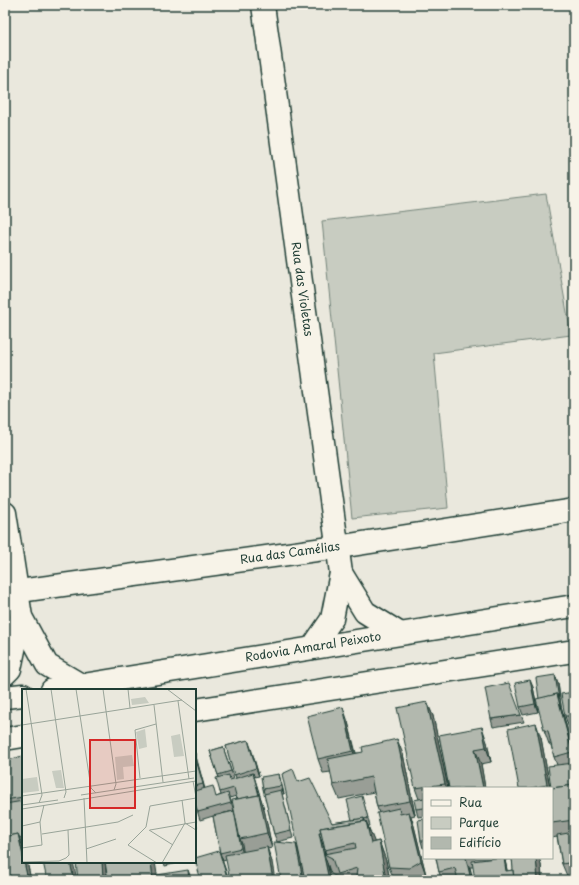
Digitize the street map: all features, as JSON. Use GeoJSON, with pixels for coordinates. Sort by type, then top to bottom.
{"type":"FeatureCollection","features":[{"type":"Feature","properties":{"kind":"main road","name":"Rua das Violetas"},"geometry":{"type":"LineString","coordinates":[[263,5],[341,573],[332,619],[312,648]]}},
{"type":"Feature","properties":{"kind":"main road","name":"Rua das Camélias"},"geometry":{"type":"LineString","coordinates":[[11,592],[338,547],[574,510]]}},
{"type":"Feature","properties":{"kind":"main road"},"geometry":{"type":"LineString","coordinates":[[5,513],[11,592],[21,617],[47,665],[81,685]]}},
{"type":"Feature","properties":{"kind":"main road","name":"Rua das Violetas"},"geometry":{"type":"LineString","coordinates":[[341,573],[365,612],[399,633]]}},
{"type":"Feature","properties":{"kind":"main road","name":"Rodovia Amaral Peixoto"},"geometry":{"type":"LineString","coordinates":[[58,689],[574,606]]}},
{"type":"Feature","properties":{"kind":"main road"},"geometry":{"type":"LineString","coordinates":[[5,674],[10,670],[21,617]]}},
{"type":"Feature","properties":{"kind":"main road"},"geometry":{"type":"LineString","coordinates":[[196,710],[574,651]]}},
{"type":"Feature","properties":{"kind":"main road"},"geometry":{"type":"LineString","coordinates":[[5,697],[22,695]]}},
{"type":"Feature","properties":{"kind":"main road"},"geometry":{"type":"LineString","coordinates":[[5,739],[22,736]]}},
{"type":"Feature","properties":{"kind":"green space"},"geometry":{"type":"Polygon","coordinates":[[[546,194],[571,335],[434,353],[448,508],[352,518],[322,221],[546,194]]]}},
{"type":"Feature","properties":{"kind":"building"},"geometry":{"type":"Polygon","coordinates":[[[555,675],[559,699],[557,694],[539,699],[536,678],[555,675]]]}},
{"type":"Feature","properties":{"kind":"building"},"geometry":{"type":"Polygon","coordinates":[[[530,680],[535,704],[520,707],[515,683],[530,680]]]}},
{"type":"Feature","properties":{"kind":"building"},"geometry":{"type":"Polygon","coordinates":[[[509,683],[521,715],[491,719],[485,688],[509,683]]]}},
{"type":"Feature","properties":{"kind":"building"},"geometry":{"type":"Polygon","coordinates":[[[574,692],[574,731],[572,731],[569,716],[565,716],[561,694],[574,692]]]}},
{"type":"Feature","properties":{"kind":"building"},"geometry":{"type":"Polygon","coordinates":[[[557,694],[572,752],[554,757],[548,731],[544,730],[536,699],[557,694]]]}},
{"type":"Feature","properties":{"kind":"building"},"geometry":{"type":"Polygon","coordinates":[[[427,702],[445,784],[415,788],[397,708],[427,702]]]}},
{"type":"Feature","properties":{"kind":"building"},"geometry":{"type":"Polygon","coordinates":[[[343,707],[353,751],[318,759],[307,716],[343,707]]]}},
{"type":"Feature","properties":{"kind":"building"},"geometry":{"type":"Polygon","coordinates":[[[536,723],[547,785],[519,787],[508,729],[536,723]]]}},
{"type":"Feature","properties":{"kind":"building"},"geometry":{"type":"Polygon","coordinates":[[[482,727],[486,747],[475,749],[483,787],[449,787],[439,735],[482,727]]]}},
{"type":"Feature","properties":{"kind":"building"},"geometry":{"type":"Polygon","coordinates":[[[397,739],[410,801],[377,807],[371,777],[333,785],[328,759],[363,752],[362,747],[397,739]]]}},
{"type":"Feature","properties":{"kind":"building"},"geometry":{"type":"Polygon","coordinates":[[[248,740],[256,768],[234,775],[226,746],[248,740]]]}},
{"type":"Feature","properties":{"kind":"building"},"geometry":{"type":"Polygon","coordinates":[[[223,747],[231,771],[218,775],[210,751],[223,747]]]}},
{"type":"Feature","properties":{"kind":"building"},"geometry":{"type":"Polygon","coordinates":[[[22,756],[22,797],[5,800],[5,761],[22,756]]]}},
{"type":"Feature","properties":{"kind":"building"},"geometry":{"type":"Polygon","coordinates":[[[196,760],[203,784],[196,786],[196,760]]]}},
{"type":"Feature","properties":{"kind":"building"},"geometry":{"type":"Polygon","coordinates":[[[574,763],[574,785],[551,787],[548,766],[574,763]]]}},
{"type":"Feature","properties":{"kind":"building"},"geometry":{"type":"Polygon","coordinates":[[[293,769],[298,782],[310,778],[332,823],[364,818],[364,821],[320,828],[321,833],[319,833],[329,880],[305,880],[282,774],[293,769]]]}},
{"type":"Feature","properties":{"kind":"building"},"geometry":{"type":"Polygon","coordinates":[[[253,773],[259,795],[237,799],[234,788],[220,792],[216,778],[229,775],[230,780],[253,773]]]}},
{"type":"Feature","properties":{"kind":"building"},"geometry":{"type":"Polygon","coordinates":[[[279,774],[281,786],[263,789],[261,777],[279,774]]]}},
{"type":"Feature","properties":{"kind":"building"},"geometry":{"type":"Polygon","coordinates":[[[574,785],[574,820],[553,823],[553,788],[574,785]]]}},
{"type":"Feature","properties":{"kind":"building"},"geometry":{"type":"Polygon","coordinates":[[[213,786],[216,797],[228,793],[231,803],[198,812],[196,807],[196,791],[213,786]]]}},
{"type":"Feature","properties":{"kind":"building"},"geometry":{"type":"Polygon","coordinates":[[[281,790],[291,830],[274,834],[264,794],[281,790]]]}},
{"type":"Feature","properties":{"kind":"building"},"geometry":{"type":"Polygon","coordinates":[[[259,795],[267,833],[240,839],[232,800],[259,795]]]}},
{"type":"Feature","properties":{"kind":"building"},"geometry":{"type":"Polygon","coordinates":[[[362,796],[368,818],[352,820],[347,800],[362,796]]]}},
{"type":"Feature","properties":{"kind":"building"},"geometry":{"type":"Polygon","coordinates":[[[423,798],[423,808],[416,809],[414,800],[423,798]]]}},
{"type":"Feature","properties":{"kind":"building"},"geometry":{"type":"Polygon","coordinates":[[[22,801],[22,837],[20,838],[18,834],[5,837],[5,804],[22,801]]]}},
{"type":"Feature","properties":{"kind":"building"},"geometry":{"type":"Polygon","coordinates":[[[399,808],[400,814],[409,812],[421,861],[409,868],[389,867],[377,813],[399,808]]]}},
{"type":"Feature","properties":{"kind":"building"},"geometry":{"type":"Polygon","coordinates":[[[234,811],[241,848],[220,853],[213,816],[234,811]]]}},
{"type":"Feature","properties":{"kind":"building"},"geometry":{"type":"Polygon","coordinates":[[[423,819],[423,841],[421,841],[418,820],[423,819]]]}},
{"type":"Feature","properties":{"kind":"building"},"geometry":{"type":"Polygon","coordinates":[[[366,821],[371,843],[379,841],[386,880],[347,880],[356,877],[357,868],[337,874],[332,858],[324,854],[356,848],[355,843],[325,850],[320,828],[366,821]]]}},
{"type":"Feature","properties":{"kind":"building"},"geometry":{"type":"Polygon","coordinates":[[[574,832],[574,862],[562,864],[557,835],[574,832]]]}},
{"type":"Feature","properties":{"kind":"building"},"geometry":{"type":"Polygon","coordinates":[[[18,834],[22,852],[22,863],[24,863],[28,880],[5,880],[5,837],[18,834]]]}},
{"type":"Feature","properties":{"kind":"building"},"geometry":{"type":"Polygon","coordinates":[[[274,842],[296,844],[303,880],[281,880],[274,842]]]}},
{"type":"Feature","properties":{"kind":"building"},"geometry":{"type":"Polygon","coordinates":[[[267,847],[273,880],[230,880],[225,855],[267,847]]]}},
{"type":"Feature","properties":{"kind":"building"},"geometry":{"type":"Polygon","coordinates":[[[219,851],[228,880],[201,880],[196,863],[196,858],[219,851]]]}},
{"type":"Feature","properties":{"kind":"building"},"geometry":{"type":"Polygon","coordinates":[[[436,859],[466,859],[471,880],[458,880],[455,868],[439,872],[436,859]]]}},
{"type":"Feature","properties":{"kind":"building"},"geometry":{"type":"Polygon","coordinates":[[[504,859],[506,871],[513,870],[514,880],[475,880],[472,861],[504,859]]]}},
{"type":"Feature","properties":{"kind":"building"},"geometry":{"type":"Polygon","coordinates":[[[512,859],[536,859],[538,880],[514,880],[512,859]]]}},
{"type":"Feature","properties":{"kind":"building"},"geometry":{"type":"Polygon","coordinates":[[[43,863],[70,863],[74,880],[47,880],[43,863]]]}},
{"type":"Feature","properties":{"kind":"building"},"geometry":{"type":"Polygon","coordinates":[[[76,863],[102,863],[103,878],[78,880],[76,863]]]}},
{"type":"Feature","properties":{"kind":"building"},"geometry":{"type":"Polygon","coordinates":[[[105,863],[151,863],[153,880],[108,880],[105,863]]]}},
{"type":"Feature","properties":{"kind":"building"},"geometry":{"type":"Polygon","coordinates":[[[188,870],[189,880],[157,880],[157,875],[188,870]]]}}]}
